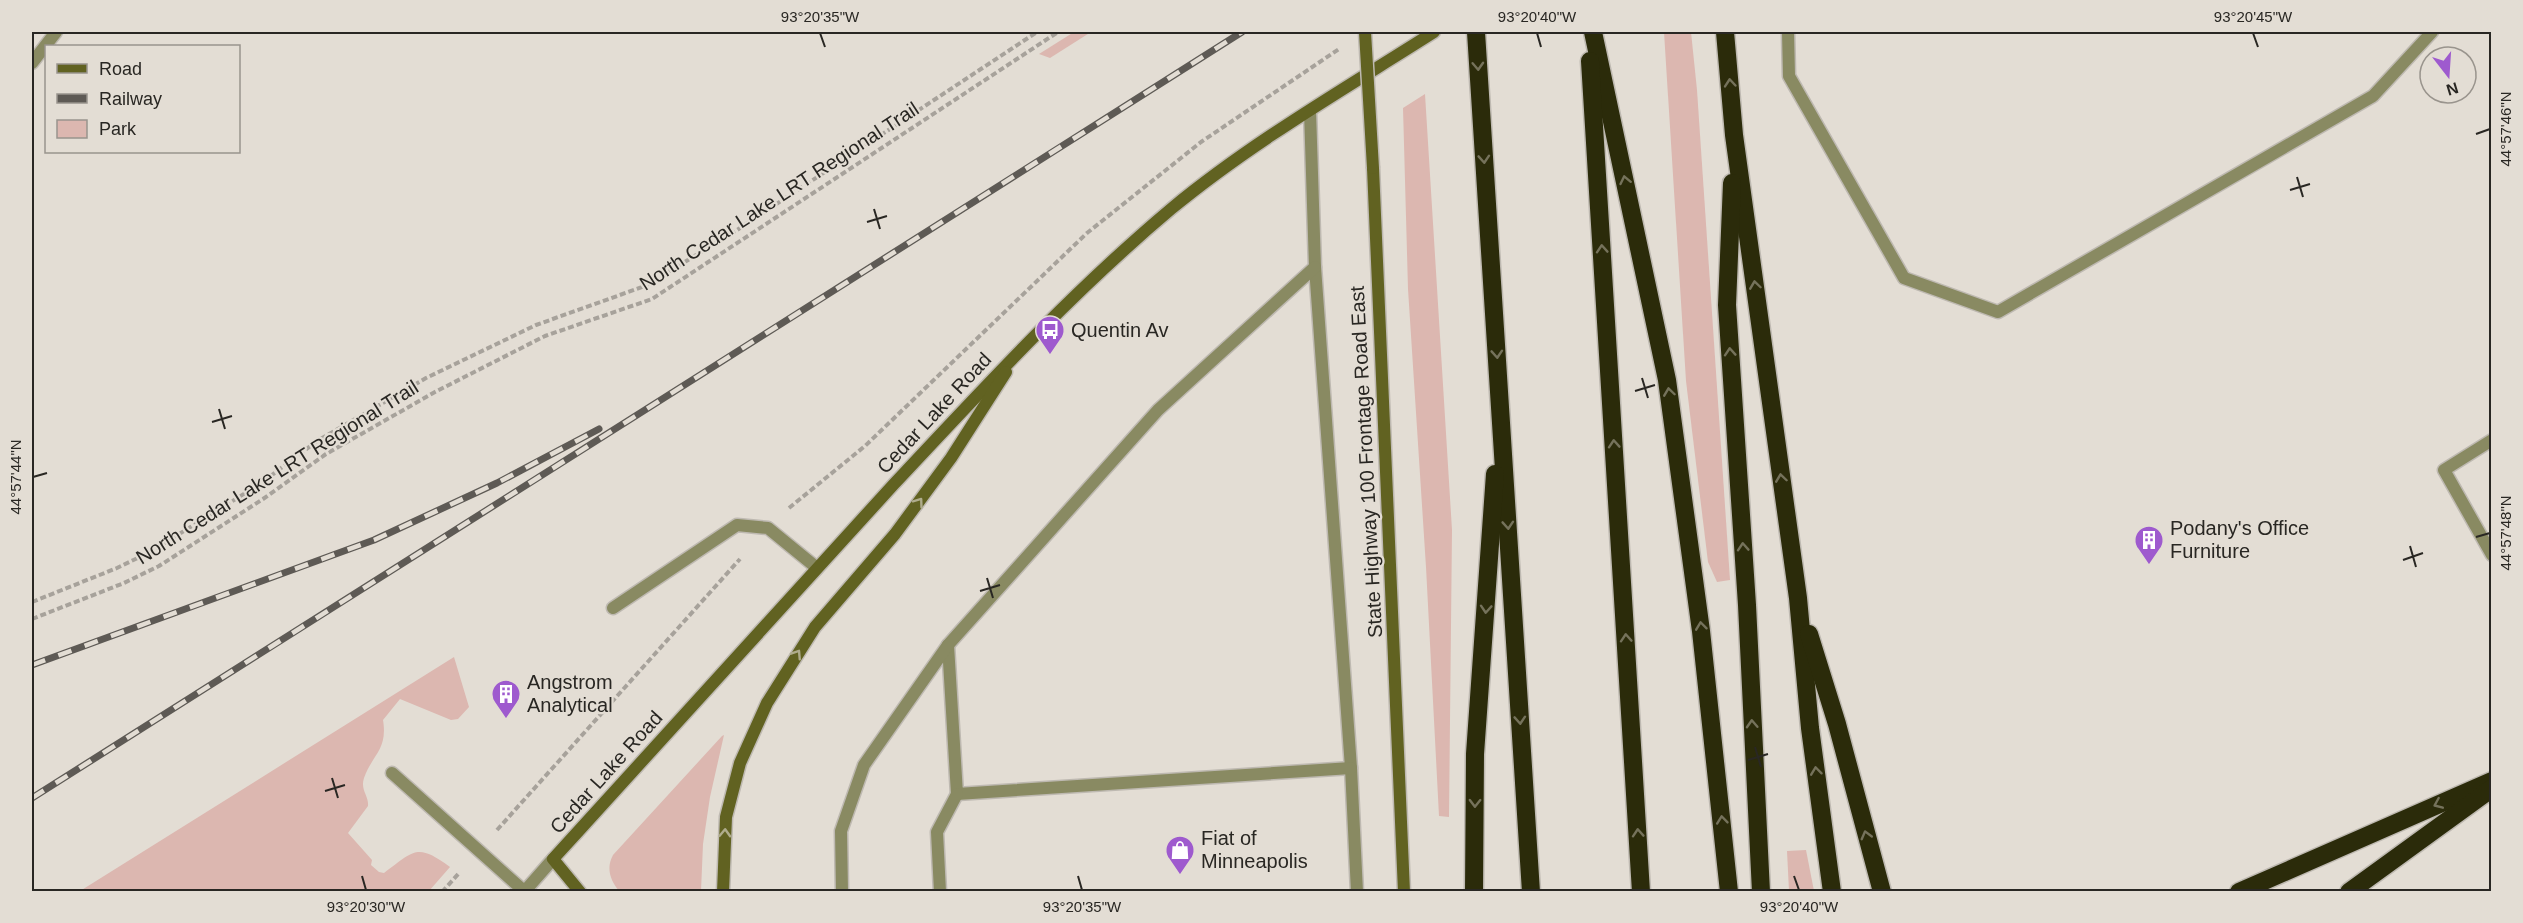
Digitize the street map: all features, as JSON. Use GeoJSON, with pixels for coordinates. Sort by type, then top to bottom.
{"type":"FeatureCollection","features":[{"type":"Feature","properties":{"kind":"highway"},"geometry":{"type":"LineString","coordinates":[[1476,32],[1531,891]]}},
{"type":"Feature","properties":{"kind":"highway"},"geometry":{"type":"LineString","coordinates":[[1588,32],[1641,891]]}},
{"type":"Feature","properties":{"kind":"highway"},"geometry":{"type":"LineString","coordinates":[[1593,32],[1667,380],[1701,631],[1729,891]]}},
{"type":"Feature","properties":{"kind":"highway"},"geometry":{"type":"LineString","coordinates":[[1725,32],[1734,135],[1798,598],[1810,728],[1832,891]]}},
{"type":"Feature","properties":{"kind":"highway"},"geometry":{"type":"LineString","coordinates":[[1734,135],[1727,305],[1747,605],[1761,891]]}},
{"type":"Feature","properties":{"kind":"highway"},"geometry":{"type":"LineString","coordinates":[[1474,891],[1475,754],[1500,404]]}},
{"type":"Feature","properties":{"kind":"highway"},"geometry":{"type":"LineString","coordinates":[[1798,598],[1837,724],[1882,891]]}},
{"type":"Feature","properties":{"kind":"highway"},"geometry":{"type":"LineString","coordinates":[[2239,891],[2492,781]]}},
{"type":"Feature","properties":{"kind":"highway"},"geometry":{"type":"LineString","coordinates":[[2349,891],[2492,789]]}},
{"type":"Feature","properties":{"kind":"street"},"geometry":{"type":"LineString","coordinates":[[46,45],[56,32]]}},
{"type":"Feature","properties":{"kind":"street","name":"State Highway 100 Frontage Road East"},"geometry":{"type":"LineString","coordinates":[[1365,32],[1373,168],[1404,891]]}},
{"type":"Feature","properties":{"kind":"street","name":"Cedar Lake Road"},"geometry":{"type":"LineString","coordinates":[[524,891],[1023,346],[1106,266],[1173,207],[1226,168],[1434,32]]}},
{"type":"Feature","properties":{"kind":"street"},"geometry":{"type":"LineString","coordinates":[[1788,32],[1790,76],[1904,278],[1998,312],[2373,96],[2432,32]]}},
{"type":"Feature","properties":{"kind":"street"},"geometry":{"type":"LineString","coordinates":[[32,63],[45,46]]}},
{"type":"Feature","properties":{"kind":"street"},"geometry":{"type":"LineString","coordinates":[[1310,111],[1314,267],[1351,768],[1357,891]]}},
{"type":"Feature","properties":{"kind":"street"},"geometry":{"type":"LineString","coordinates":[[842,891],[841,831],[864,765],[948,645],[1158,410],[1314,267]]}},
{"type":"Feature","properties":{"kind":"street"},"geometry":{"type":"LineString","coordinates":[[723,891],[726,817],[740,763],[766,703],[815,627],[896,534],[951,458],[1023,346]]}},
{"type":"Feature","properties":{"kind":"street"},"geometry":{"type":"LineString","coordinates":[[2492,441],[2444,470],[2492,555]]}},
{"type":"Feature","properties":{"kind":"street"},"geometry":{"type":"LineString","coordinates":[[613,608],[737,525],[768,528],[818,568]]}},
{"type":"Feature","properties":{"kind":"street"},"geometry":{"type":"LineString","coordinates":[[940,891],[937,832],[957,794],[948,645]]}},
{"type":"Feature","properties":{"kind":"street"},"geometry":{"type":"LineString","coordinates":[[957,794],[1351,768]]}},
{"type":"Feature","properties":{"kind":"street"},"geometry":{"type":"LineString","coordinates":[[392,773],[524,891]]}},
{"type":"Feature","properties":{"kind":"street"},"geometry":{"type":"LineString","coordinates":[[553,859],[580,891]]}},
{"type":"Feature","properties":{"kind":"path"},"geometry":{"type":"LineString","coordinates":[[32,602],[117,568],[150,552],[260,484],[317,441],[426,378],[536,325],[645,286],[731,234],[1037,32]]}},
{"type":"Feature","properties":{"kind":"path","name":"North Cedar Lake LRT Regional Trail"},"geometry":{"type":"LineString","coordinates":[[32,619],[124,583],[159,566],[255,505],[326,454],[435,392],[545,336],[652,299],[1058,32]]}},
{"type":"Feature","properties":{"kind":"path"},"geometry":{"type":"LineString","coordinates":[[442,891],[768,528],[789,508],[865,446],[1087,233],[1201,142],[1341,48]]}},
{"type":"Feature","properties":{"kind":"green space"},"geometry":{"type":"Polygon","coordinates":[[[1074,32],[1091,32],[1050,58],[1039,54],[1074,32]]]}},
{"type":"Feature","properties":{"kind":"green space"},"geometry":{"type":"Polygon","coordinates":[[[1664,32],[1691,32],[1697,90],[1730,580],[1717,582],[1708,562],[1686,381],[1664,32]]]}},
{"type":"Feature","properties":{"kind":"green space"},"geometry":{"type":"Polygon","coordinates":[[[1425,94],[1452,530],[1449,817],[1439,816],[1408,289],[1403,108],[1425,94]]]}},
{"type":"Feature","properties":{"kind":"green space"},"geometry":{"type":"Polygon","coordinates":[[[454,657],[469,707],[458,719],[451,720],[400,699],[383,720],[381,745],[364,778],[363,786],[368,806],[348,833],[372,860],[371,865],[379,872],[384,873],[416,852],[430,855],[450,867],[429,891],[80,891],[454,657]]]}},
{"type":"Feature","properties":{"kind":"green space"},"geometry":{"type":"Polygon","coordinates":[[[724,735],[710,797],[703,844],[701,891],[619,891],[610,874],[613,855],[724,735]]]}},
{"type":"Feature","properties":{"kind":"green space"},"geometry":{"type":"Polygon","coordinates":[[[1806,850],[1814,891],[1789,891],[1787,851],[1806,850]]]}},
{"type":"Feature","properties":{"kind":"railway"},"geometry":{"type":"LineString","coordinates":[[32,798],[1242,32]]}},
{"type":"Feature","properties":{"kind":"railway"},"geometry":{"type":"LineString","coordinates":[[32,665],[374,540],[497,483],[599,429]]}},
{"type":"Feature","properties":{"kind":"place","name":"Quentin Av"},"geometry":{"type":"Point","coordinates":[1050,356]}},
{"type":"Feature","properties":{"kind":"place","name":"Podany's Office Furniture"},"geometry":{"type":"Point","coordinates":[2149,566]}},
{"type":"Feature","properties":{"kind":"place","name":"Angstrom Analytical"},"geometry":{"type":"Point","coordinates":[506,720]}},
{"type":"Feature","properties":{"kind":"place","name":"Fiat of Minneapolis"},"geometry":{"type":"Point","coordinates":[1180,876]}}]}
